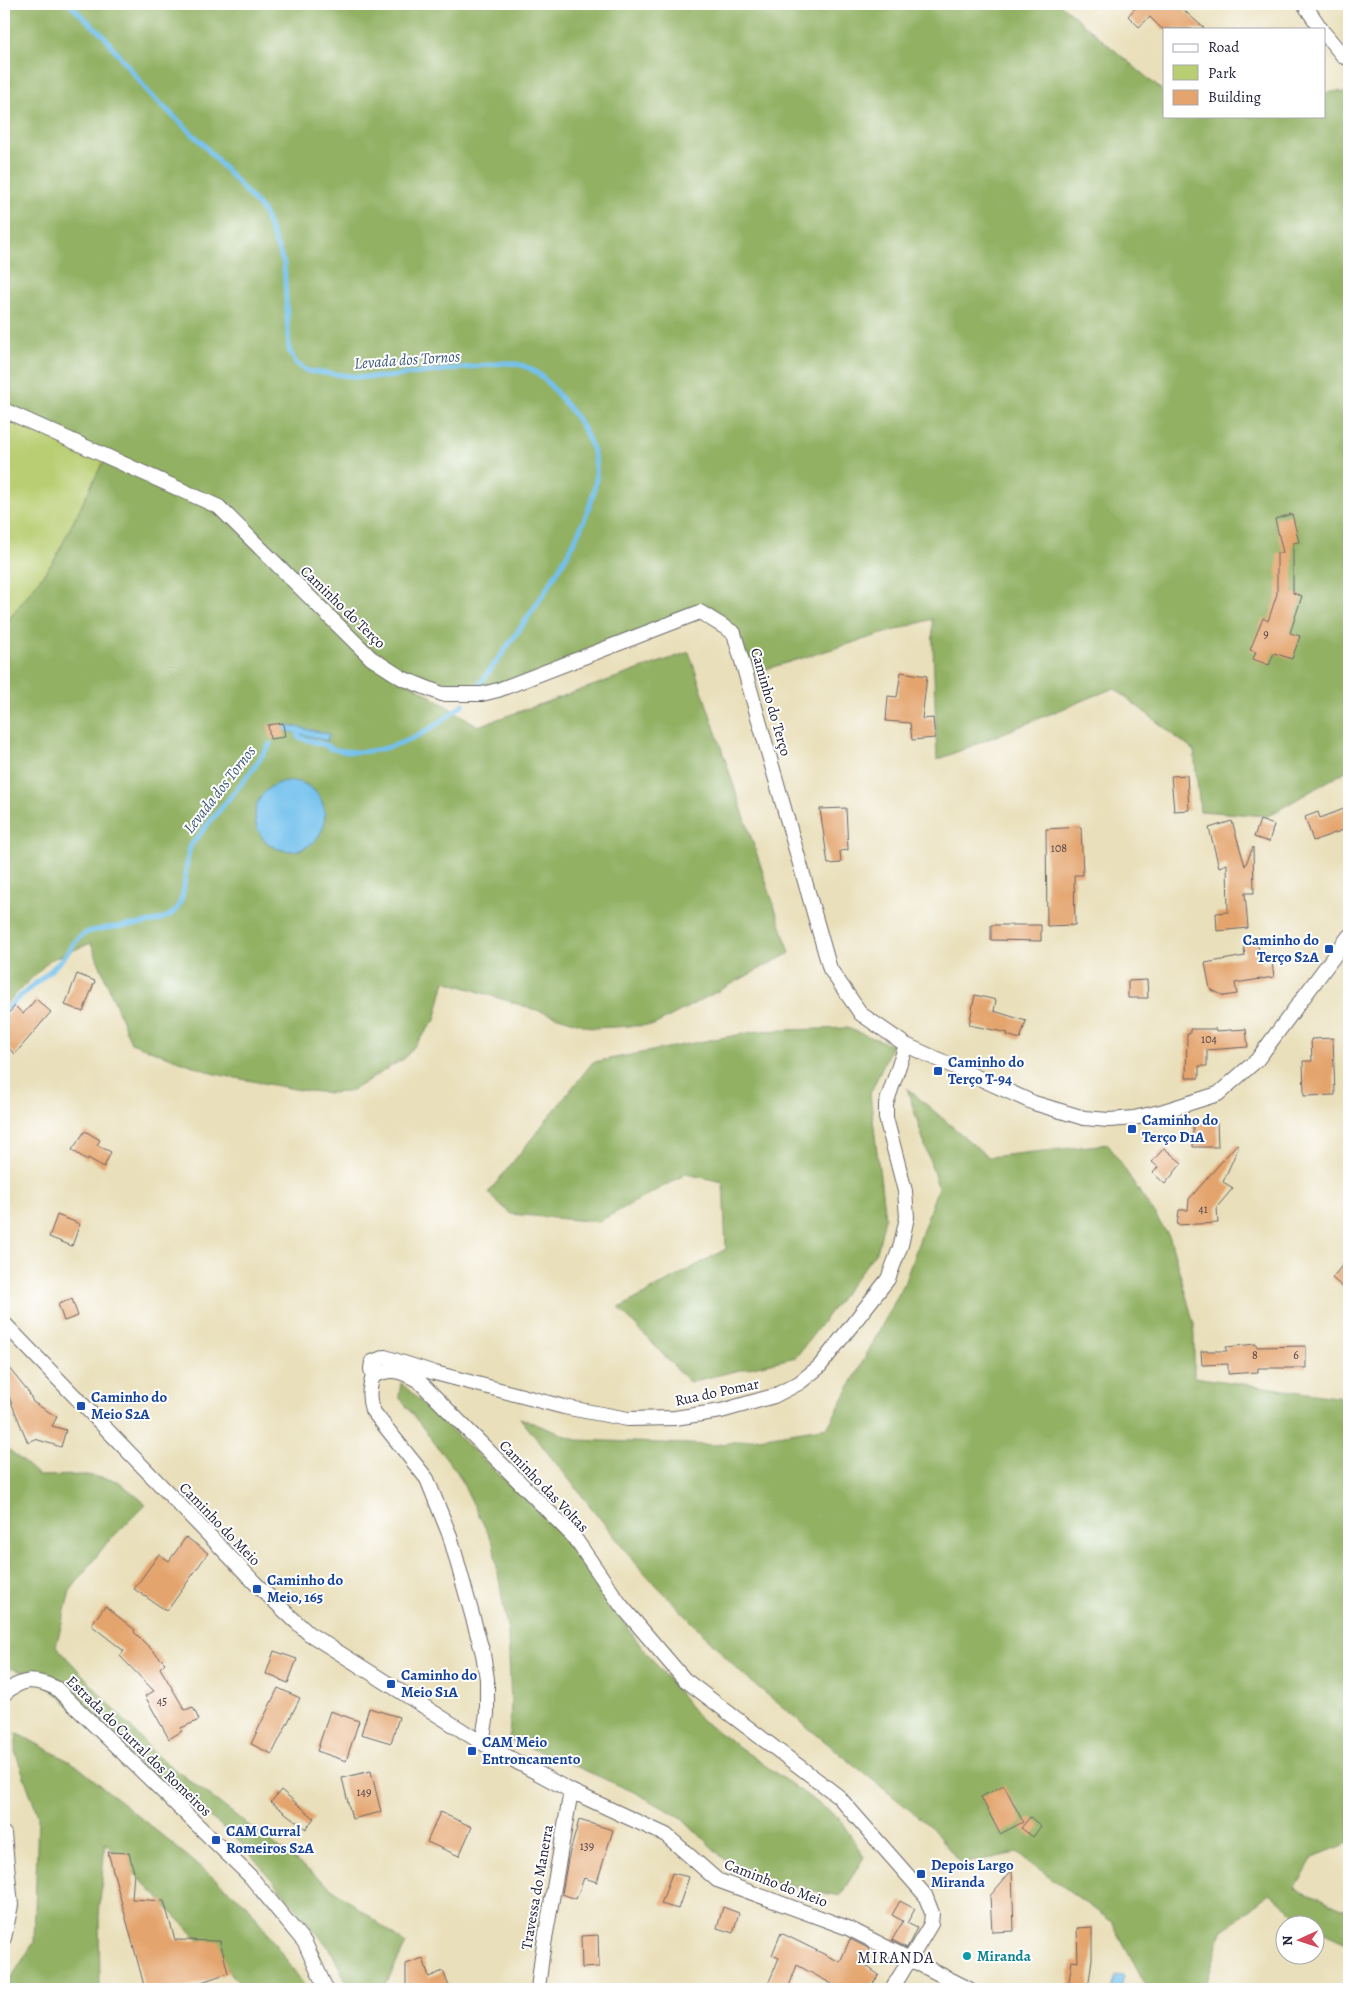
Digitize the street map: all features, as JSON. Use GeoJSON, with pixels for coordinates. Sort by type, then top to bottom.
{"type":"FeatureCollection","features":[{"type":"Feature","properties":{"kind":"street"},"geometry":{"type":"LineString","coordinates":[[1304,4],[1320,28]]}},
{"type":"Feature","properties":{"kind":"street"},"geometry":{"type":"LineString","coordinates":[[1326,35],[1344,57],[1349,58]]}},
{"type":"Feature","properties":{"kind":"street","name":"Caminho do Terço"},"geometry":{"type":"LineString","coordinates":[[4,410],[219,507],[371,658],[402,678],[442,694],[482,694],[498,690],[700,612],[734,633],[830,969],[861,1014],[906,1045],[1034,1103],[1084,1118],[1109,1120],[1156,1113],[1218,1094],[1240,1078],[1257,1060],[1349,936]]}},
{"type":"Feature","properties":{"kind":"street","name":"Rua do Pomar"},"geometry":{"type":"LineString","coordinates":[[373,1376],[372,1362],[385,1357],[435,1373],[564,1407],[628,1419],[675,1418],[721,1411],[774,1396],[799,1383],[819,1367],[888,1279],[901,1245],[907,1217],[905,1191],[886,1118],[886,1104],[906,1045]]}},
{"type":"Feature","properties":{"kind":"street","name":"Caminho do Meio"},"geometry":{"type":"LineString","coordinates":[[4,1323],[257,1585],[308,1633],[482,1743],[571,1791],[666,1835],[717,1880],[848,1928],[908,1960],[969,1989]]}},
{"type":"Feature","properties":{"kind":"street","name":"Caminho das Voltas"},"geometry":{"type":"LineString","coordinates":[[373,1376],[393,1369],[401,1370],[419,1381],[574,1537],[620,1604],[684,1678],[838,1796],[913,1880],[930,1903],[933,1915],[931,1924],[892,1989]]}},
{"type":"Feature","properties":{"kind":"street"},"geometry":{"type":"LineString","coordinates":[[373,1376],[368,1396],[372,1410],[427,1479],[450,1536],[467,1592],[483,1654],[487,1679],[487,1714],[482,1743]]}},
{"type":"Feature","properties":{"kind":"street","name":"Estrada do Curral dos Romeiros"},"geometry":{"type":"LineString","coordinates":[[4,1694],[14,1685],[26,1680],[42,1682],[56,1688],[250,1876],[305,1943],[326,1989]]}},
{"type":"Feature","properties":{"kind":"street","name":"Travessa do Manerra"},"geometry":{"type":"LineString","coordinates":[[538,1989],[571,1791]]}},
{"type":"Feature","properties":{"kind":"street"},"geometry":{"type":"LineString","coordinates":[[4,1834],[11,1906],[4,1938]]}},
{"type":"Feature","properties":{"kind":"green space"},"geometry":{"type":"Polygon","coordinates":[[[4,4],[1060,4],[1163,91],[1163,118],[1326,118],[1326,93],[1339,91],[1349,95],[1349,769],[1268,816],[1200,811],[1194,751],[1114,688],[937,760],[932,619],[746,675],[734,633],[700,612],[498,690],[461,695],[405,680],[478,726],[689,652],[790,953],[654,1025],[593,1028],[445,981],[435,1020],[405,1058],[349,1092],[330,1093],[300,1090],[215,1074],[131,1043],[91,943],[50,960],[4,1006],[4,626],[55,559],[106,456],[61,436],[4,402],[4,4]]]}},
{"type":"Feature","properties":{"kind":"green space"},"geometry":{"type":"Polygon","coordinates":[[[4,410],[106,456],[55,559],[4,626],[4,410]]]}},
{"type":"Feature","properties":{"kind":"green space"},"geometry":{"type":"Polygon","coordinates":[[[847,1028],[892,1045],[870,1094],[885,1218],[878,1249],[796,1357],[689,1382],[619,1308],[726,1249],[723,1182],[686,1174],[598,1222],[511,1214],[488,1193],[593,1062],[758,1031],[847,1028]]]}},
{"type":"Feature","properties":{"kind":"green space"},"geometry":{"type":"Polygon","coordinates":[[[907,1088],[988,1157],[1108,1144],[1170,1238],[1194,1324],[1194,1377],[1349,1399],[1349,1843],[1313,1857],[1296,1888],[1349,1911],[1349,1934],[1346,1943],[1326,1934],[1326,1916],[1298,1916],[1270,1894],[1222,1931],[1205,1989],[1148,1989],[1112,1922],[1017,1853],[961,1864],[932,1828],[743,1675],[638,1566],[520,1418],[577,1440],[715,1445],[828,1427],[904,1284],[938,1187],[907,1088]]]}},
{"type":"Feature","properties":{"kind":"green space"},"geometry":{"type":"Polygon","coordinates":[[[401,1383],[569,1540],[634,1637],[701,1720],[839,1818],[864,1857],[840,1896],[765,1881],[725,1860],[682,1818],[636,1793],[564,1761],[509,1740],[511,1703],[508,1633],[493,1543],[457,1472],[399,1397],[401,1383]]]}},
{"type":"Feature","properties":{"kind":"green space"},"geometry":{"type":"Polygon","coordinates":[[[4,1445],[39,1476],[87,1475],[118,1481],[146,1504],[106,1544],[70,1591],[56,1646],[157,1756],[406,1944],[384,1988],[350,1989],[330,1949],[235,1836],[130,1758],[37,1677],[4,1666],[4,1445]]]}},
{"type":"Feature","properties":{"kind":"green space"},"geometry":{"type":"Polygon","coordinates":[[[17,1733],[76,1765],[248,1906],[307,1989],[246,1989],[105,1843],[99,1916],[100,1989],[4,1989],[34,1942],[38,1816],[15,1751],[17,1733]]]}},
{"type":"Feature","properties":{"kind":"water"},"geometry":{"type":"Polygon","coordinates":[[[287,725],[329,734],[327,741],[288,731],[287,725]]]}},
{"type":"Feature","properties":{"kind":"water"},"geometry":{"type":"Polygon","coordinates":[[[283,781],[297,781],[310,787],[319,796],[325,809],[323,829],[315,841],[297,851],[283,851],[270,845],[261,836],[255,823],[255,809],[261,796],[270,787],[283,781]]]}},
{"type":"Feature","properties":{"kind":"water"},"geometry":{"type":"Polygon","coordinates":[[[1116,1975],[1124,1976],[1121,1989],[1112,1989],[1116,1975]]]}},
{"type":"Feature","properties":{"kind":"building"},"geometry":{"type":"Polygon","coordinates":[[[1135,4],[1177,4],[1204,28],[1162,29],[1150,17],[1139,27],[1128,16],[1137,6],[1135,4]]]}},
{"type":"Feature","properties":{"kind":"building"},"geometry":{"type":"Polygon","coordinates":[[[1292,514],[1299,542],[1293,543],[1293,593],[1302,596],[1290,633],[1300,636],[1292,659],[1274,653],[1269,665],[1253,659],[1256,652],[1250,650],[1263,618],[1268,621],[1277,594],[1277,553],[1283,553],[1275,519],[1292,514]]]}},
{"type":"Feature","properties":{"kind":"building"},"geometry":{"type":"Polygon","coordinates":[[[901,672],[927,676],[922,719],[933,718],[935,738],[912,740],[910,723],[886,721],[888,696],[897,697],[901,672]]]}},
{"type":"Feature","properties":{"kind":"building"},"geometry":{"type":"Polygon","coordinates":[[[283,723],[285,737],[270,739],[268,725],[283,723]]]}},
{"type":"Feature","properties":{"kind":"building"},"geometry":{"type":"Polygon","coordinates":[[[1187,775],[1189,810],[1174,811],[1171,776],[1187,775]]]}},
{"type":"Feature","properties":{"kind":"building"},"geometry":{"type":"Polygon","coordinates":[[[1349,807],[1349,828],[1313,841],[1305,817],[1318,812],[1320,818],[1349,807]]]}},
{"type":"Feature","properties":{"kind":"building"},"geometry":{"type":"Polygon","coordinates":[[[846,808],[848,850],[840,851],[841,863],[828,864],[820,809],[846,808]]]}},
{"type":"Feature","properties":{"kind":"building"},"geometry":{"type":"Polygon","coordinates":[[[1260,820],[1274,825],[1269,842],[1254,837],[1260,820]]]}},
{"type":"Feature","properties":{"kind":"building"},"geometry":{"type":"Polygon","coordinates":[[[1232,821],[1245,866],[1253,847],[1254,893],[1245,893],[1248,928],[1217,931],[1216,913],[1228,912],[1227,864],[1219,867],[1209,828],[1232,821]]]}},
{"type":"Feature","properties":{"kind":"building"},"geometry":{"type":"Polygon","coordinates":[[[1081,827],[1083,875],[1074,875],[1075,925],[1047,926],[1046,829],[1081,827]]]}},
{"type":"Feature","properties":{"kind":"building"},"geometry":{"type":"Polygon","coordinates":[[[991,925],[1041,925],[1041,941],[991,940],[991,925]]]}},
{"type":"Feature","properties":{"kind":"building"},"geometry":{"type":"Polygon","coordinates":[[[1257,940],[1261,964],[1272,962],[1274,977],[1235,983],[1237,994],[1224,996],[1210,989],[1205,963],[1245,956],[1243,942],[1257,940]]]}},
{"type":"Feature","properties":{"kind":"building"},"geometry":{"type":"Polygon","coordinates":[[[77,974],[95,981],[83,1012],[65,1005],[77,974]]]}},
{"type":"Feature","properties":{"kind":"building"},"geometry":{"type":"Polygon","coordinates":[[[1147,980],[1148,998],[1128,998],[1128,981],[1147,980]]]}},
{"type":"Feature","properties":{"kind":"building"},"geometry":{"type":"Polygon","coordinates":[[[975,995],[996,1000],[994,1011],[1026,1021],[1020,1039],[1007,1035],[1008,1033],[969,1025],[975,995]]]}},
{"type":"Feature","properties":{"kind":"building"},"geometry":{"type":"Polygon","coordinates":[[[36,999],[51,1012],[15,1054],[4,1044],[4,1018],[15,1006],[23,1014],[36,999]]]}},
{"type":"Feature","properties":{"kind":"building"},"geometry":{"type":"Polygon","coordinates":[[[1190,1029],[1216,1029],[1216,1031],[1246,1029],[1248,1047],[1207,1050],[1207,1066],[1199,1066],[1199,1078],[1186,1078],[1187,1034],[1190,1034],[1190,1029]]]}},
{"type":"Feature","properties":{"kind":"building"},"geometry":{"type":"Polygon","coordinates":[[[1333,1038],[1335,1095],[1304,1096],[1303,1061],[1312,1061],[1311,1039],[1333,1038]]]}},
{"type":"Feature","properties":{"kind":"building"},"geometry":{"type":"Polygon","coordinates":[[[1193,1122],[1217,1122],[1218,1147],[1193,1147],[1193,1122]]]}},
{"type":"Feature","properties":{"kind":"building"},"geometry":{"type":"Polygon","coordinates":[[[85,1131],[100,1140],[97,1145],[111,1152],[104,1167],[88,1158],[87,1160],[72,1150],[85,1131]]]}},
{"type":"Feature","properties":{"kind":"building"},"geometry":{"type":"Polygon","coordinates":[[[1237,1144],[1239,1146],[1223,1182],[1233,1188],[1217,1207],[1218,1223],[1177,1225],[1179,1210],[1188,1210],[1189,1199],[1237,1144]]]}},
{"type":"Feature","properties":{"kind":"building"},"geometry":{"type":"Polygon","coordinates":[[[1164,1148],[1182,1163],[1165,1184],[1153,1173],[1158,1167],[1152,1162],[1164,1148]]]}},
{"type":"Feature","properties":{"kind":"building"},"geometry":{"type":"Polygon","coordinates":[[[57,1215],[80,1224],[72,1246],[49,1237],[57,1215]]]}},
{"type":"Feature","properties":{"kind":"building"},"geometry":{"type":"Polygon","coordinates":[[[1349,1257],[1349,1292],[1332,1278],[1349,1257]]]}},
{"type":"Feature","properties":{"kind":"building"},"geometry":{"type":"Polygon","coordinates":[[[72,1299],[78,1316],[64,1321],[58,1304],[72,1299]]]}},
{"type":"Feature","properties":{"kind":"building"},"geometry":{"type":"Polygon","coordinates":[[[1256,1344],[1256,1347],[1306,1346],[1306,1368],[1258,1368],[1258,1372],[1228,1374],[1228,1364],[1202,1365],[1201,1351],[1227,1351],[1226,1347],[1256,1344]]]}},
{"type":"Feature","properties":{"kind":"building"},"geometry":{"type":"Polygon","coordinates":[[[4,1362],[29,1393],[33,1402],[57,1417],[52,1426],[66,1430],[61,1447],[35,1439],[28,1443],[9,1397],[4,1401],[4,1362]]]}},
{"type":"Feature","properties":{"kind":"building"},"geometry":{"type":"Polygon","coordinates":[[[186,1537],[208,1553],[167,1611],[134,1589],[159,1554],[169,1561],[186,1537]]]}},
{"type":"Feature","properties":{"kind":"building"},"geometry":{"type":"Polygon","coordinates":[[[105,1606],[135,1630],[134,1632],[165,1663],[160,1668],[185,1710],[193,1707],[199,1720],[181,1728],[182,1731],[169,1739],[145,1696],[154,1691],[120,1656],[124,1651],[91,1625],[105,1606]]]}},
{"type":"Feature","properties":{"kind":"building"},"geometry":{"type":"Polygon","coordinates":[[[274,1651],[297,1659],[288,1683],[266,1674],[274,1651]]]}},
{"type":"Feature","properties":{"kind":"building"},"geometry":{"type":"Polygon","coordinates":[[[278,1688],[300,1698],[272,1754],[251,1744],[278,1688]]]}},
{"type":"Feature","properties":{"kind":"building"},"geometry":{"type":"Polygon","coordinates":[[[369,1708],[399,1717],[391,1743],[361,1734],[369,1708]]]}},
{"type":"Feature","properties":{"kind":"building"},"geometry":{"type":"Polygon","coordinates":[[[330,1711],[359,1721],[346,1761],[317,1751],[330,1711]]]}},
{"type":"Feature","properties":{"kind":"building"},"geometry":{"type":"Polygon","coordinates":[[[371,1771],[381,1812],[352,1819],[342,1778],[371,1771]]]}},
{"type":"Feature","properties":{"kind":"building"},"geometry":{"type":"Polygon","coordinates":[[[1004,1785],[1023,1822],[1000,1834],[981,1797],[1004,1785]]]}},
{"type":"Feature","properties":{"kind":"building"},"geometry":{"type":"Polygon","coordinates":[[[281,1790],[314,1818],[306,1829],[271,1802],[281,1790]]]}},
{"type":"Feature","properties":{"kind":"building"},"geometry":{"type":"Polygon","coordinates":[[[440,1812],[472,1827],[459,1856],[427,1842],[440,1812]]]}},
{"type":"Feature","properties":{"kind":"building"},"geometry":{"type":"Polygon","coordinates":[[[1030,1817],[1041,1826],[1033,1837],[1021,1828],[1030,1817]]]}},
{"type":"Feature","properties":{"kind":"building"},"geometry":{"type":"Polygon","coordinates":[[[579,1820],[613,1830],[597,1882],[584,1878],[576,1899],[562,1894],[568,1859],[579,1820]]]}},
{"type":"Feature","properties":{"kind":"building"},"geometry":{"type":"Polygon","coordinates":[[[108,1852],[129,1853],[134,1872],[132,1899],[164,1901],[175,1940],[220,1941],[228,1973],[187,1987],[187,1989],[145,1989],[108,1852]]]}},
{"type":"Feature","properties":{"kind":"building"},"geometry":{"type":"Polygon","coordinates":[[[1012,1870],[1014,1931],[992,1932],[990,1896],[1012,1870]]]}},
{"type":"Feature","properties":{"kind":"building"},"geometry":{"type":"Polygon","coordinates":[[[672,1873],[689,1877],[678,1909],[661,1904],[672,1873]]]}},
{"type":"Feature","properties":{"kind":"building"},"geometry":{"type":"Polygon","coordinates":[[[900,1901],[915,1909],[907,1923],[917,1928],[907,1948],[892,1940],[903,1921],[892,1915],[900,1901]]]}},
{"type":"Feature","properties":{"kind":"building"},"geometry":{"type":"Polygon","coordinates":[[[723,1907],[739,1913],[733,1933],[717,1928],[723,1907]]]}},
{"type":"Feature","properties":{"kind":"building"},"geometry":{"type":"Polygon","coordinates":[[[1092,1927],[1092,1959],[1088,1989],[1068,1989],[1072,1961],[1078,1962],[1077,1928],[1092,1927]]]}},
{"type":"Feature","properties":{"kind":"building"},"geometry":{"type":"Polygon","coordinates":[[[781,1933],[840,1962],[850,1939],[870,1949],[862,1963],[879,1975],[869,1989],[841,1989],[797,1965],[788,1989],[766,1989],[779,1958],[772,1955],[781,1933]]]}},
{"type":"Feature","properties":{"kind":"building"},"geometry":{"type":"Polygon","coordinates":[[[598,1935],[599,1967],[582,1968],[581,1936],[598,1935]]]}},
{"type":"Feature","properties":{"kind":"building"},"geometry":{"type":"Polygon","coordinates":[[[423,1958],[429,1977],[443,1971],[450,1989],[401,1989],[406,1987],[406,1964],[423,1958]]]}},
{"type":"Feature","properties":{"kind":"waterway","name":"Levada dos Tornos"},"geometry":{"type":"LineString","coordinates":[[69,4],[103,35],[149,93],[201,142],[263,211],[284,264],[289,350],[296,363],[307,371],[360,377],[386,377],[504,363],[524,366],[539,374],[552,387],[580,424],[589,440],[596,466],[594,490],[585,518],[571,548],[533,611],[479,685]]}},
{"type":"Feature","properties":{"kind":"waterway","name":"Levada dos Tornos"},"geometry":{"type":"LineString","coordinates":[[287,728],[299,731],[298,737],[328,746],[329,748],[365,752],[383,749],[417,736],[449,716],[463,704]]}},
{"type":"Feature","properties":{"kind":"waterway","name":"Levada dos Tornos"},"geometry":{"type":"LineString","coordinates":[[4,1011],[53,969],[83,934],[96,930],[157,921],[175,911],[184,889],[191,845],[253,769],[270,744]]}},
{"type":"Feature","properties":{"kind":"place","name":"Caminho do Terço S2A"},"geometry":{"type":"Point","coordinates":[1329,949]}},
{"type":"Feature","properties":{"kind":"place","name":"Caminho do Terço T-94"},"geometry":{"type":"Point","coordinates":[938,1071]}},
{"type":"Feature","properties":{"kind":"place","name":"Caminho do Terço D1A"},"geometry":{"type":"Point","coordinates":[1132,1129]}},
{"type":"Feature","properties":{"kind":"place","name":"Caminho do Meio S2A"},"geometry":{"type":"Point","coordinates":[81,1406]}},
{"type":"Feature","properties":{"kind":"place","name":"Caminho do Meio, 165"},"geometry":{"type":"Point","coordinates":[257,1589]}},
{"type":"Feature","properties":{"kind":"place","name":"Caminho do Meio S1A"},"geometry":{"type":"Point","coordinates":[391,1684]}},
{"type":"Feature","properties":{"kind":"place","name":"CAM Meio Entroncamento"},"geometry":{"type":"Point","coordinates":[472,1751]}},
{"type":"Feature","properties":{"kind":"place","name":"CAM Curral Romeiros S2A"},"geometry":{"type":"Point","coordinates":[216,1840]}},
{"type":"Feature","properties":{"kind":"place","name":"Depois Largo Miranda"},"geometry":{"type":"Point","coordinates":[921,1874]}},
{"type":"Feature","properties":{"kind":"place","name":"Miranda"},"geometry":{"type":"Point","coordinates":[967,1956]}},
{"type":"Feature","properties":{"kind":"district","name":"MIRANDA"},"geometry":{"type":"Point","coordinates":[896,1957]}}]}
